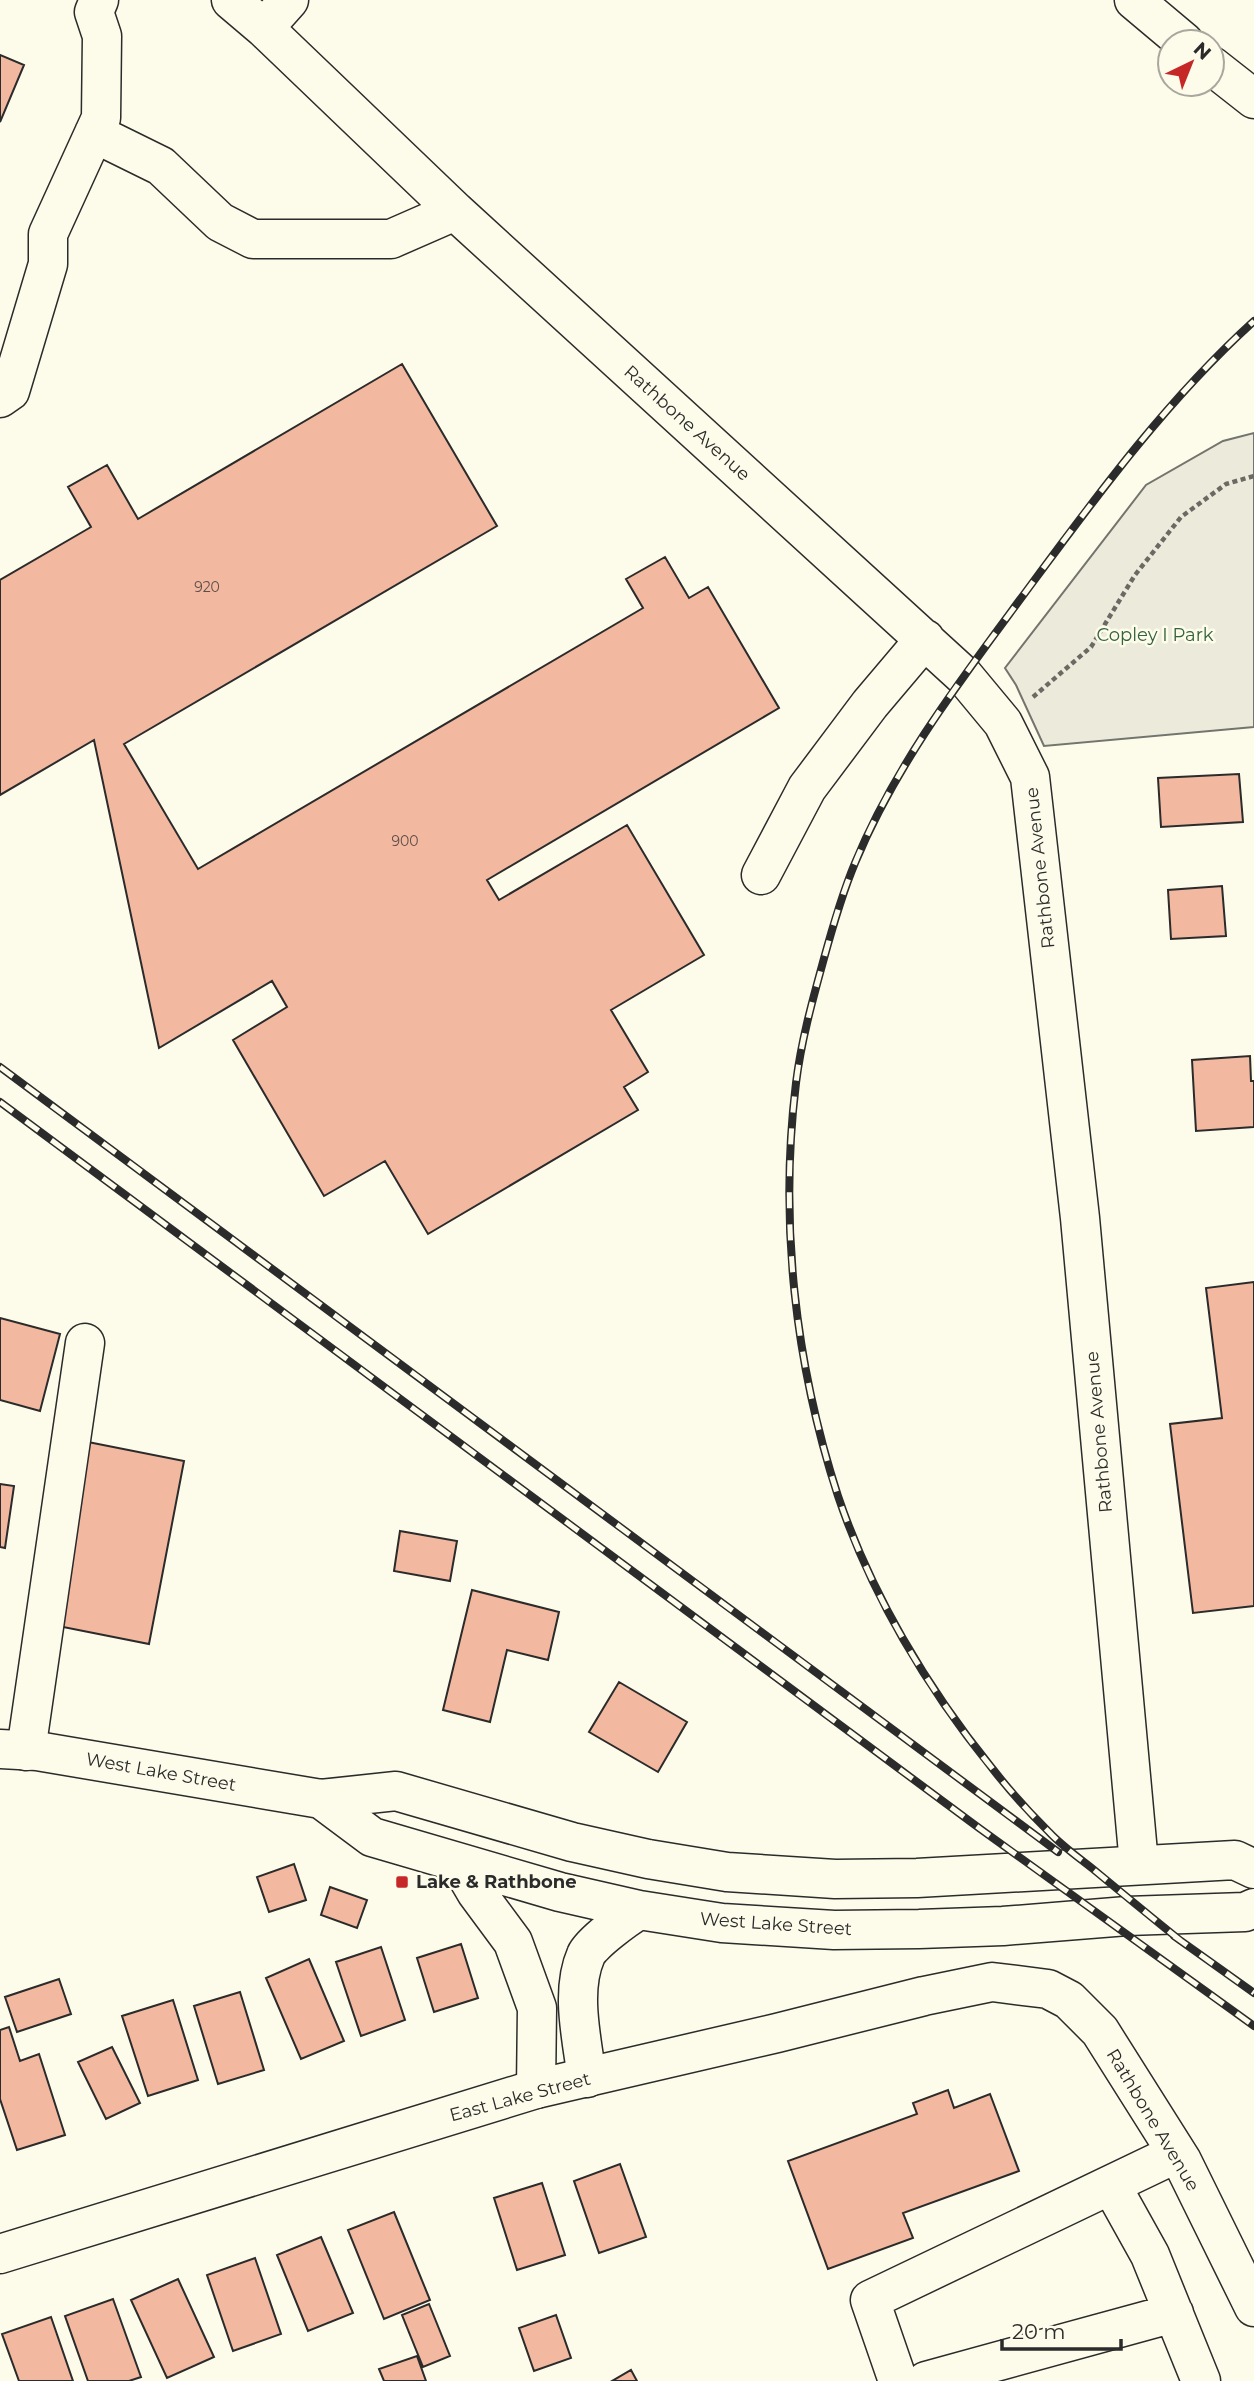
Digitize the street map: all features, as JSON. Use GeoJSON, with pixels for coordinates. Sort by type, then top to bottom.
{"type":"FeatureCollection","features":[{"type":"Feature","properties":{"kind":"street"},"geometry":{"type":"LineString","coordinates":[[0,398],[10,391],[48,264],[48,234],[101,118],[102,36],[94,12],[99,0]]}},
{"type":"Feature","properties":{"kind":"street","name":"Rathbone Avenue"},"geometry":{"type":"LineString","coordinates":[[231,0],[264,28],[455,211],[964,676],[1003,723],[1030,777],[1080,1218],[1139,1864]]}},
{"type":"Feature","properties":{"kind":"street"},"geometry":{"type":"LineString","coordinates":[[264,28],[289,0]]}},
{"type":"Feature","properties":{"kind":"street"},"geometry":{"type":"LineString","coordinates":[[1134,0],[1167,28]]}},
{"type":"Feature","properties":{"kind":"street"},"geometry":{"type":"LineString","coordinates":[[1226,77],[1254,99]]}},
{"type":"Feature","properties":{"kind":"street"},"geometry":{"type":"LineString","coordinates":[[94,134],[161,166],[220,222],[253,239],[391,239],[455,211]]}},
{"type":"Feature","properties":{"kind":"street"},"geometry":{"type":"LineString","coordinates":[[761,875],[807,788],[870,704],[925,639]]}},
{"type":"Feature","properties":{"kind":"street"},"geometry":{"type":"LineString","coordinates":[[13,1750],[85,1343]]}},
{"type":"Feature","properties":{"kind":"street","name":"West Lake Street"},"geometry":{"type":"LineString","coordinates":[[13,1750],[321,1799],[396,1791],[572,1842],[648,1859],[727,1872],[835,1879],[917,1878],[1235,1860],[1254,1869]]}},
{"type":"Feature","properties":{"kind":"street","name":"West Lake Street"},"geometry":{"type":"LineString","coordinates":[[321,1799],[373,1837],[559,1892],[639,1910],[722,1923],[834,1930],[1003,1926],[1142,1915],[1245,1912],[1254,1908]]}},
{"type":"Feature","properties":{"kind":"street"},"geometry":{"type":"LineString","coordinates":[[459,1863],[476,1892],[513,1941],[537,2008],[536,2089]]}},
{"type":"Feature","properties":{"kind":"street"},"geometry":{"type":"LineString","coordinates":[[587,2078],[577,1997],[586,1953],[622,1920],[639,1910]]}},
{"type":"Feature","properties":{"kind":"street","name":"East Lake Street"},"geometry":{"type":"LineString","coordinates":[[0,2254],[536,2089],[992,1982],[1048,1989]]}},
{"type":"Feature","properties":{"kind":"street","name":"Rathbone Avenue"},"geometry":{"type":"LineString","coordinates":[[1048,1989],[1069,2000],[1100,2031],[1177,2153],[1254,2307]]}},
{"type":"Feature","properties":{"kind":"street"},"geometry":{"type":"LineString","coordinates":[[898,2381],[870,2301],[1177,2153]]}},
{"type":"Feature","properties":{"kind":"street"},"geometry":{"type":"LineString","coordinates":[[1111,2185],[1150,2255],[1201,2381]]}},
{"type":"Feature","properties":{"kind":"street"},"geometry":{"type":"LineString","coordinates":[[926,2381],[1174,2314]]}},
{"type":"Feature","properties":{"kind":"path"},"geometry":{"type":"LineString","coordinates":[[1003,723],[1091,647],[1135,575],[1181,517],[1226,484],[1254,476]]}},
{"type":"Feature","properties":{"kind":"green space","name":"Copley I Park"},"geometry":{"type":"Polygon","coordinates":[[[1254,433],[1254,727],[1044,746],[1016,685],[1005,668],[1146,485],[1223,441],[1254,433]]]}},
{"type":"Feature","properties":{"kind":"building"},"geometry":{"type":"Polygon","coordinates":[[[0,55],[24,65],[0,122],[0,55]]]}},
{"type":"Feature","properties":{"kind":"building"},"geometry":{"type":"Polygon","coordinates":[[[402,364],[497,526],[124,744],[198,869],[643,608],[626,579],[665,557],[689,598],[708,587],[779,708],[487,880],[499,900],[627,825],[704,955],[611,1010],[648,1072],[624,1087],[638,1110],[428,1234],[385,1161],[324,1196],[233,1040],[287,1007],[272,981],[159,1048],[94,740],[0,795],[0,580],[91,527],[68,487],[107,465],[138,519],[402,364]]]}},
{"type":"Feature","properties":{"kind":"building"},"geometry":{"type":"Polygon","coordinates":[[[1239,774],[1243,822],[1161,827],[1158,778],[1239,774]]]}},
{"type":"Feature","properties":{"kind":"building"},"geometry":{"type":"Polygon","coordinates":[[[1222,886],[1226,936],[1171,939],[1168,890],[1222,886]]]}},
{"type":"Feature","properties":{"kind":"building"},"geometry":{"type":"Polygon","coordinates":[[[1250,1056],[1251,1081],[1254,1081],[1254,1127],[1196,1131],[1192,1060],[1250,1056]]]}},
{"type":"Feature","properties":{"kind":"building"},"geometry":{"type":"Polygon","coordinates":[[[1254,1282],[1254,1606],[1193,1613],[1170,1424],[1222,1418],[1206,1288],[1254,1282]]]}},
{"type":"Feature","properties":{"kind":"building"},"geometry":{"type":"Polygon","coordinates":[[[0,1318],[60,1334],[40,1411],[0,1400],[0,1318]]]}},
{"type":"Feature","properties":{"kind":"building"},"geometry":{"type":"Polygon","coordinates":[[[88,1442],[184,1461],[149,1644],[53,1625],[88,1442]]]}},
{"type":"Feature","properties":{"kind":"building"},"geometry":{"type":"Polygon","coordinates":[[[0,1484],[14,1486],[5,1548],[0,1547],[0,1484]]]}},
{"type":"Feature","properties":{"kind":"building"},"geometry":{"type":"Polygon","coordinates":[[[400,1531],[457,1541],[450,1581],[394,1571],[400,1531]]]}},
{"type":"Feature","properties":{"kind":"building"},"geometry":{"type":"Polygon","coordinates":[[[472,1590],[559,1612],[548,1660],[507,1650],[490,1722],[443,1710],[472,1590]]]}},
{"type":"Feature","properties":{"kind":"building"},"geometry":{"type":"Polygon","coordinates":[[[619,1682],[687,1722],[658,1772],[589,1732],[619,1682]]]}},
{"type":"Feature","properties":{"kind":"building"},"geometry":{"type":"Polygon","coordinates":[[[294,1864],[306,1900],[269,1912],[257,1877],[294,1864]]]}},
{"type":"Feature","properties":{"kind":"building"},"geometry":{"type":"Polygon","coordinates":[[[330,1887],[367,1900],[357,1928],[321,1915],[330,1887]]]}},
{"type":"Feature","properties":{"kind":"building"},"geometry":{"type":"Polygon","coordinates":[[[461,1944],[478,1998],[434,2012],[417,1958],[461,1944]]]}},
{"type":"Feature","properties":{"kind":"building"},"geometry":{"type":"Polygon","coordinates":[[[381,1947],[405,2020],[361,2036],[336,1962],[381,1947]]]}},
{"type":"Feature","properties":{"kind":"building"},"geometry":{"type":"Polygon","coordinates":[[[309,1959],[344,2041],[301,2059],[266,1978],[309,1959]]]}},
{"type":"Feature","properties":{"kind":"building"},"geometry":{"type":"Polygon","coordinates":[[[59,1979],[71,2014],[17,2032],[5,1997],[59,1979]]]}},
{"type":"Feature","properties":{"kind":"building"},"geometry":{"type":"Polygon","coordinates":[[[240,1992],[264,2070],[218,2084],[194,2006],[240,1992]]]}},
{"type":"Feature","properties":{"kind":"building"},"geometry":{"type":"Polygon","coordinates":[[[173,2000],[198,2080],[148,2096],[122,2016],[173,2000]]]}},
{"type":"Feature","properties":{"kind":"building"},"geometry":{"type":"Polygon","coordinates":[[[9,2027],[20,2061],[39,2054],[65,2135],[17,2150],[0,2099],[0,2030],[9,2027]]]}},
{"type":"Feature","properties":{"kind":"building"},"geometry":{"type":"Polygon","coordinates":[[[112,2047],[140,2103],[106,2119],[78,2062],[112,2047]]]}},
{"type":"Feature","properties":{"kind":"building"},"geometry":{"type":"Polygon","coordinates":[[[948,2090],[954,2108],[990,2094],[1019,2171],[903,2213],[913,2238],[828,2269],[788,2161],[917,2114],[913,2103],[948,2090]]]}},
{"type":"Feature","properties":{"kind":"building"},"geometry":{"type":"Polygon","coordinates":[[[620,2164],[646,2237],[599,2253],[574,2181],[620,2164]]]}},
{"type":"Feature","properties":{"kind":"building"},"geometry":{"type":"Polygon","coordinates":[[[542,2183],[565,2255],[517,2270],[494,2198],[542,2183]]]}},
{"type":"Feature","properties":{"kind":"building"},"geometry":{"type":"Polygon","coordinates":[[[394,2212],[430,2300],[384,2319],[348,2230],[394,2212]]]}},
{"type":"Feature","properties":{"kind":"building"},"geometry":{"type":"Polygon","coordinates":[[[321,2237],[353,2313],[308,2331],[277,2255],[321,2237]]]}},
{"type":"Feature","properties":{"kind":"building"},"geometry":{"type":"Polygon","coordinates":[[[255,2258],[281,2334],[233,2351],[207,2275],[255,2258]]]}},
{"type":"Feature","properties":{"kind":"building"},"geometry":{"type":"Polygon","coordinates":[[[178,2279],[214,2357],[167,2378],[131,2300],[178,2279]]]}},
{"type":"Feature","properties":{"kind":"building"},"geometry":{"type":"Polygon","coordinates":[[[113,2299],[141,2377],[129,2381],[88,2381],[65,2316],[113,2299]]]}},
{"type":"Feature","properties":{"kind":"building"},"geometry":{"type":"Polygon","coordinates":[[[429,2304],[450,2356],[423,2367],[402,2315],[429,2304]]]}},
{"type":"Feature","properties":{"kind":"building"},"geometry":{"type":"Polygon","coordinates":[[[556,2315],[571,2358],[534,2371],[519,2328],[556,2315]]]}},
{"type":"Feature","properties":{"kind":"building"},"geometry":{"type":"Polygon","coordinates":[[[51,2317],[73,2381],[19,2381],[2,2334],[51,2317]]]}},
{"type":"Feature","properties":{"kind":"building"},"geometry":{"type":"Polygon","coordinates":[[[417,2356],[426,2381],[384,2381],[379,2369],[417,2356]]]}},
{"type":"Feature","properties":{"kind":"building"},"geometry":{"type":"Polygon","coordinates":[[[631,2370],[637,2381],[612,2381],[631,2370]]]}},
{"type":"Feature","properties":{"kind":"railway"},"geometry":{"type":"LineString","coordinates":[[1181,1941],[1059,1842],[1005,1784],[923,1673],[867,1569],[851,1533],[823,1446],[801,1344],[790,1240],[791,1135],[801,1052],[830,937],[855,863],[892,788],[935,717],[1110,479],[1193,381],[1254,321]]}},
{"type":"Feature","properties":{"kind":"railway"},"geometry":{"type":"LineString","coordinates":[[0,1067],[1058,1852]]}},
{"type":"Feature","properties":{"kind":"railway"},"geometry":{"type":"LineString","coordinates":[[0,1102],[979,1828],[1254,2026]]}},
{"type":"Feature","properties":{"kind":"railway"},"geometry":{"type":"LineString","coordinates":[[1174,1936],[1254,1993]]}},
{"type":"Feature","properties":{"kind":"place","name":"Lake & Rathbone"},"geometry":{"type":"Point","coordinates":[402,1882]}}]}
